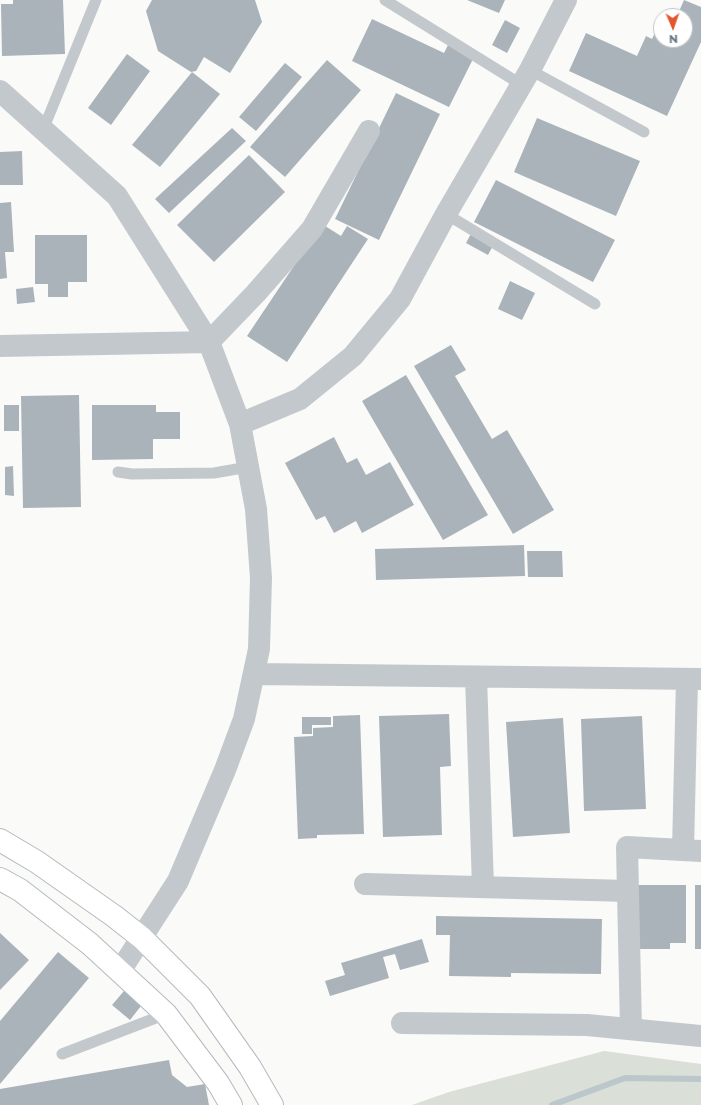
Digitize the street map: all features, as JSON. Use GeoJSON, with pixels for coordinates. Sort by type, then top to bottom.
{"type":"FeatureCollection","features":[{"type":"Feature","properties":{"kind":"street"},"geometry":{"type":"LineString","coordinates":[[240,424],[300,399],[353,356],[400,299],[446,214],[526,78],[566,0]]}},
{"type":"Feature","properties":{"kind":"street"},"geometry":{"type":"LineString","coordinates":[[0,91],[117,196],[209,342],[240,424],[256,509],[261,578],[259,649],[244,719],[222,777],[178,881],[120,971]]}},
{"type":"Feature","properties":{"kind":"street"},"geometry":{"type":"LineString","coordinates":[[0,346],[209,342],[256,293],[312,229],[369,132]]}},
{"type":"Feature","properties":{"kind":"street"},"geometry":{"type":"LineString","coordinates":[[254,674],[694,679],[692,850],[627,847],[631,1029]]}},
{"type":"Feature","properties":{"kind":"street"},"geometry":{"type":"LineString","coordinates":[[476,676],[483,887]]}},
{"type":"Feature","properties":{"kind":"street"},"geometry":{"type":"LineString","coordinates":[[0,840],[37,862],[114,916],[142,938],[200,996],[250,1067],[272,1105]]}},
{"type":"Feature","properties":{"kind":"street"},"geometry":{"type":"LineString","coordinates":[[0,879],[20,890],[90,944],[166,1014],[218,1084],[231,1105]]}},
{"type":"Feature","properties":{"kind":"street"},"geometry":{"type":"LineString","coordinates":[[365,884],[628,891]]}},
{"type":"Feature","properties":{"kind":"street"},"geometry":{"type":"LineString","coordinates":[[402,1023],[587,1025],[701,1036]]}},
{"type":"Feature","properties":{"kind":"lane"},"geometry":{"type":"LineString","coordinates":[[43,130],[96,0]]}},
{"type":"Feature","properties":{"kind":"lane"},"geometry":{"type":"LineString","coordinates":[[385,0],[526,78],[644,132]]}},
{"type":"Feature","properties":{"kind":"lane"},"geometry":{"type":"LineString","coordinates":[[446,214],[595,304]]}},
{"type":"Feature","properties":{"kind":"lane"},"geometry":{"type":"LineString","coordinates":[[118,472],[132,474],[214,473],[248,467]]}},
{"type":"Feature","properties":{"kind":"lane"},"geometry":{"type":"LineString","coordinates":[[62,1054],[166,1014]]}},
{"type":"Feature","properties":{"kind":"shaded area"},"geometry":{"type":"Polygon","coordinates":[[[604,1051],[701,1064],[701,1105],[412,1105],[449,1092],[604,1051]]]}},
{"type":"Feature","properties":{"kind":"building"},"geometry":{"type":"Polygon","coordinates":[[[13,0],[63,0],[65,54],[2,56],[1,4],[13,4],[13,0]]]}},
{"type":"Feature","properties":{"kind":"building"},"geometry":{"type":"Polygon","coordinates":[[[152,0],[255,0],[262,22],[230,73],[204,57],[196,71],[191,72],[158,51],[146,11],[152,0]]]}},
{"type":"Feature","properties":{"kind":"building"},"geometry":{"type":"Polygon","coordinates":[[[467,0],[505,0],[499,13],[467,0]]]}},
{"type":"Feature","properties":{"kind":"building"},"geometry":{"type":"Polygon","coordinates":[[[684,0],[701,7],[701,42],[667,116],[569,71],[586,33],[637,56],[646,36],[652,39],[653,37],[653,48],[693,48],[693,8],[680,8],[684,0]]]}},
{"type":"Feature","properties":{"kind":"building"},"geometry":{"type":"Polygon","coordinates":[[[372,19],[444,53],[448,45],[474,57],[449,107],[352,61],[372,19]]]}},
{"type":"Feature","properties":{"kind":"building"},"geometry":{"type":"Polygon","coordinates":[[[505,20],[520,28],[507,53],[492,45],[505,20]]]}},
{"type":"Feature","properties":{"kind":"building"},"geometry":{"type":"Polygon","coordinates":[[[127,54],[150,71],[111,125],[88,108],[127,54]]]}},
{"type":"Feature","properties":{"kind":"building"},"geometry":{"type":"Polygon","coordinates":[[[327,60],[361,90],[285,177],[250,147],[327,60]]]}},
{"type":"Feature","properties":{"kind":"building"},"geometry":{"type":"Polygon","coordinates":[[[285,63],[302,77],[256,131],[239,117],[285,63]]]}},
{"type":"Feature","properties":{"kind":"building"},"geometry":{"type":"Polygon","coordinates":[[[192,72],[220,94],[160,167],[132,145],[192,72]]]}},
{"type":"Feature","properties":{"kind":"building"},"geometry":{"type":"Polygon","coordinates":[[[396,93],[440,114],[379,240],[335,219],[396,93]]]}},
{"type":"Feature","properties":{"kind":"building"},"geometry":{"type":"Polygon","coordinates":[[[537,118],[640,161],[616,216],[514,172],[537,118]]]}},
{"type":"Feature","properties":{"kind":"building"},"geometry":{"type":"Polygon","coordinates":[[[232,128],[246,141],[169,213],[155,199],[232,128]]]}},
{"type":"Feature","properties":{"kind":"building"},"geometry":{"type":"Polygon","coordinates":[[[22,151],[23,185],[0,185],[0,152],[22,151]]]}},
{"type":"Feature","properties":{"kind":"building"},"geometry":{"type":"Polygon","coordinates":[[[249,155],[285,192],[214,262],[177,225],[249,155]]]}},
{"type":"Feature","properties":{"kind":"building"},"geometry":{"type":"Polygon","coordinates":[[[496,180],[615,240],[593,282],[474,222],[496,180]]]}},
{"type":"Feature","properties":{"kind":"building"},"geometry":{"type":"Polygon","coordinates":[[[11,202],[14,252],[5,252],[7,278],[0,279],[0,203],[11,202]]]}},
{"type":"Feature","properties":{"kind":"building"},"geometry":{"type":"Polygon","coordinates":[[[322,224],[341,236],[347,226],[368,239],[287,362],[247,336],[322,224]]]}},
{"type":"Feature","properties":{"kind":"building"},"geometry":{"type":"Polygon","coordinates":[[[474,228],[496,240],[488,255],[466,243],[474,228]]]}},
{"type":"Feature","properties":{"kind":"building"},"geometry":{"type":"Polygon","coordinates":[[[35,235],[87,235],[87,282],[68,282],[68,297],[48,297],[48,284],[35,284],[35,235]]]}},
{"type":"Feature","properties":{"kind":"building"},"geometry":{"type":"Polygon","coordinates":[[[510,281],[535,293],[522,320],[498,309],[510,281]]]}},
{"type":"Feature","properties":{"kind":"building"},"geometry":{"type":"Polygon","coordinates":[[[33,287],[35,302],[17,304],[16,289],[33,287]]]}},
{"type":"Feature","properties":{"kind":"building"},"geometry":{"type":"Polygon","coordinates":[[[451,345],[466,370],[455,376],[492,439],[507,430],[554,510],[513,534],[414,366],[451,345]]]}},
{"type":"Feature","properties":{"kind":"building"},"geometry":{"type":"Polygon","coordinates":[[[406,375],[488,515],[443,540],[362,401],[406,375]]]}},
{"type":"Feature","properties":{"kind":"building"},"geometry":{"type":"Polygon","coordinates":[[[79,395],[81,507],[23,508],[21,396],[79,395]]]}},
{"type":"Feature","properties":{"kind":"building"},"geometry":{"type":"Polygon","coordinates":[[[4,405],[19,405],[19,431],[4,431],[4,405]]]}},
{"type":"Feature","properties":{"kind":"building"},"geometry":{"type":"Polygon","coordinates":[[[92,405],[156,405],[156,412],[180,412],[180,439],[153,439],[153,459],[92,460],[92,405]]]}},
{"type":"Feature","properties":{"kind":"building"},"geometry":{"type":"Polygon","coordinates":[[[334,437],[347,463],[357,458],[366,475],[390,462],[414,505],[362,533],[356,521],[334,533],[325,516],[316,520],[285,463],[334,437]]]}},
{"type":"Feature","properties":{"kind":"building"},"geometry":{"type":"Polygon","coordinates":[[[13,466],[14,496],[5,495],[5,467],[13,466]]]}},
{"type":"Feature","properties":{"kind":"building"},"geometry":{"type":"Polygon","coordinates":[[[524,545],[525,576],[376,580],[375,549],[524,545]]]}},
{"type":"Feature","properties":{"kind":"building"},"geometry":{"type":"Polygon","coordinates":[[[527,551],[562,551],[563,577],[528,577],[527,551]]]}},
{"type":"Feature","properties":{"kind":"building"},"geometry":{"type":"Polygon","coordinates":[[[449,714],[451,766],[440,767],[442,835],[383,837],[379,716],[449,714]]]}},
{"type":"Feature","properties":{"kind":"building"},"geometry":{"type":"Polygon","coordinates":[[[360,715],[364,834],[317,835],[317,838],[298,839],[294,737],[313,736],[313,728],[333,727],[333,716],[360,715]]]}},
{"type":"Feature","properties":{"kind":"building"},"geometry":{"type":"Polygon","coordinates":[[[642,716],[646,809],[584,811],[581,719],[642,716]]]}},
{"type":"Feature","properties":{"kind":"building"},"geometry":{"type":"Polygon","coordinates":[[[302,717],[331,717],[331,725],[312,725],[312,734],[302,734],[302,717]]]}},
{"type":"Feature","properties":{"kind":"building"},"geometry":{"type":"Polygon","coordinates":[[[563,718],[570,833],[513,837],[506,722],[563,718]]]}},
{"type":"Feature","properties":{"kind":"building"},"geometry":{"type":"Polygon","coordinates":[[[637,885],[686,885],[686,943],[670,943],[670,949],[637,949],[637,885]]]}},
{"type":"Feature","properties":{"kind":"building"},"geometry":{"type":"Polygon","coordinates":[[[695,885],[701,885],[701,949],[695,949],[695,885]]]}},
{"type":"Feature","properties":{"kind":"building"},"geometry":{"type":"Polygon","coordinates":[[[436,916],[602,919],[601,974],[511,973],[511,977],[449,976],[450,935],[436,935],[436,916]]]}},
{"type":"Feature","properties":{"kind":"building"},"geometry":{"type":"Polygon","coordinates":[[[0,933],[29,960],[0,990],[0,933]]]}},
{"type":"Feature","properties":{"kind":"building"},"geometry":{"type":"Polygon","coordinates":[[[422,939],[429,962],[400,970],[395,954],[383,957],[389,978],[330,996],[325,981],[345,975],[341,963],[422,939]]]}},
{"type":"Feature","properties":{"kind":"building"},"geometry":{"type":"Polygon","coordinates":[[[58,952],[89,978],[0,1084],[0,1021],[58,952]]]}},
{"type":"Feature","properties":{"kind":"building"},"geometry":{"type":"Polygon","coordinates":[[[124,991],[141,1006],[130,1020],[112,1005],[124,991]]]}},
{"type":"Feature","properties":{"kind":"building"},"geometry":{"type":"Polygon","coordinates":[[[169,1060],[172,1075],[187,1087],[205,1084],[209,1105],[0,1105],[0,1089],[169,1060]]]}},
{"type":"Feature","properties":{"kind":"waterway"},"geometry":{"type":"LineString","coordinates":[[552,1105],[625,1078],[701,1079]]}}]}
